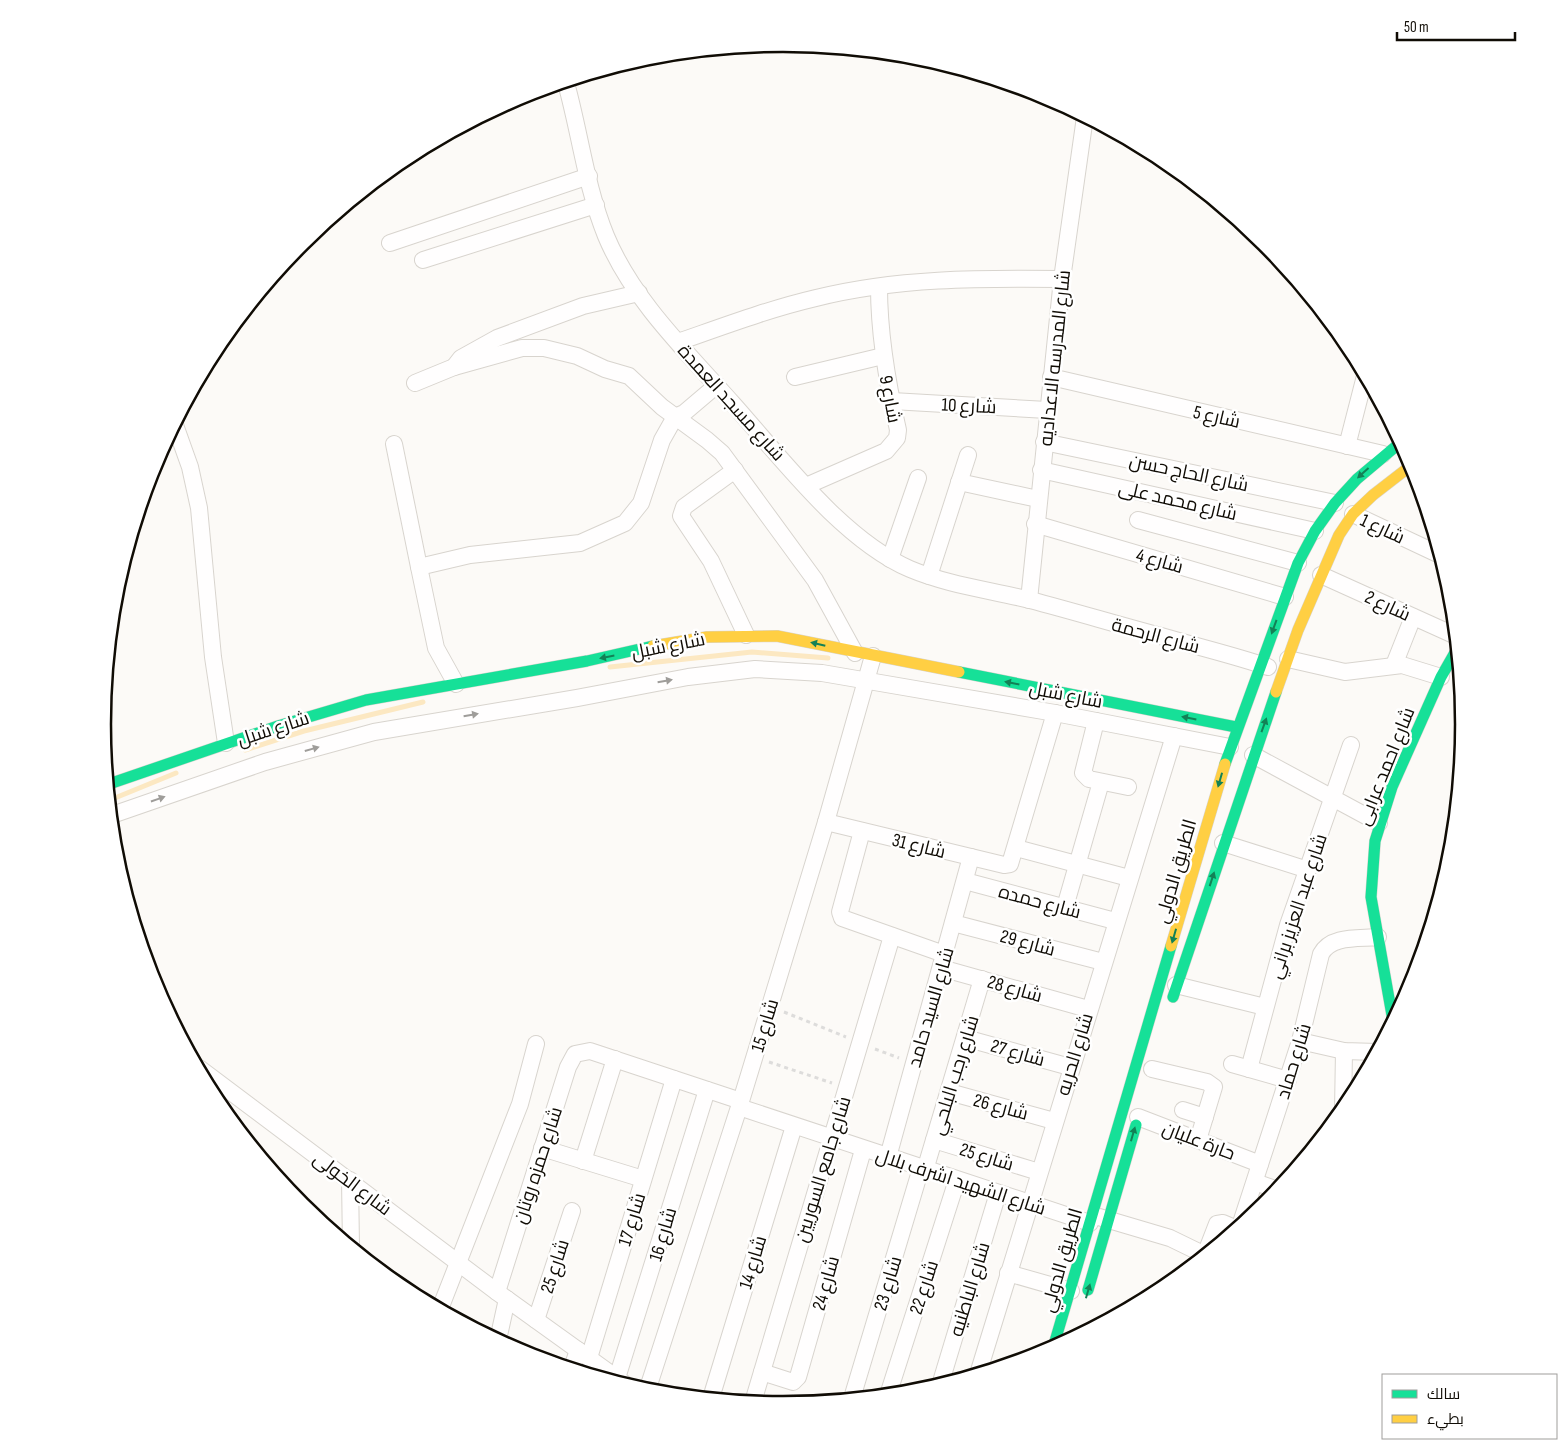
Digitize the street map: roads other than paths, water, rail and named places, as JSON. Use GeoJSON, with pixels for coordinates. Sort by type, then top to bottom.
{"type":"FeatureCollection","features":[{"type":"Feature","properties":{"kind":"street","name":"شارع مسجد العمدة"},"geometry":{"type":"LineString","coordinates":[[567,88],[596,204],[606,236],[621,266],[639,293],[678,342],[806,486],[833,513],[890,559],[929,576],[1029,600]]}},
{"type":"Feature","properties":{"kind":"street","name":"شارع المدرسه الاعداديه"},"geometry":{"type":"LineString","coordinates":[[1029,600],[1035,524],[1062,279],[1084,124]]}},
{"type":"Feature","properties":{"kind":"street"},"geometry":{"type":"LineString","coordinates":[[390,243],[589,176]]}},
{"type":"Feature","properties":{"kind":"street"},"geometry":{"type":"LineString","coordinates":[[423,260],[596,204]]}},
{"type":"Feature","properties":{"kind":"street"},"geometry":{"type":"LineString","coordinates":[[678,342],[746,318],[817,297],[879,287],[946,280],[1062,279]]}},
{"type":"Feature","properties":{"kind":"street","name":"شارع 9"},"geometry":{"type":"LineString","coordinates":[[806,486],[886,451],[892,446],[898,430],[883,356],[879,321],[879,287]]}},
{"type":"Feature","properties":{"kind":"street"},"geometry":{"type":"LineString","coordinates":[[454,367],[460,358],[497,338],[583,306],[639,293]]}},
{"type":"Feature","properties":{"kind":"street"},"geometry":{"type":"LineString","coordinates":[[415,383],[454,367],[522,348],[544,348],[577,356],[605,369],[630,376],[675,417],[707,440],[735,470],[815,580],[855,653]]}},
{"type":"Feature","properties":{"kind":"street"},"geometry":{"type":"LineString","coordinates":[[794,377],[883,356]]}},
{"type":"Feature","properties":{"kind":"street","name":"شارع 5"},"geometry":{"type":"LineString","coordinates":[[1051,377],[1383,454]]}},
{"type":"Feature","properties":{"kind":"street"},"geometry":{"type":"LineString","coordinates":[[419,568],[470,555],[580,543],[625,523],[642,504],[662,440],[675,417],[684,413],[717,385]]}},
{"type":"Feature","properties":{"kind":"street"},"geometry":{"type":"LineString","coordinates":[[1346,446],[1363,386]]}},
{"type":"Feature","properties":{"kind":"street","name":"شارع 10"},"geometry":{"type":"LineString","coordinates":[[892,401],[1047,410]]}},
{"type":"Feature","properties":{"kind":"street"},"geometry":{"type":"LineString","coordinates":[[178,433],[190,468],[199,508],[213,657],[226,743]]}},
{"type":"Feature","properties":{"kind":"street","name":"شارع الحاج حسن"},"geometry":{"type":"LineString","coordinates":[[1044,442],[1335,503]]}},
{"type":"Feature","properties":{"kind":"street"},"geometry":{"type":"LineString","coordinates":[[394,444],[436,648],[456,684]]}},
{"type":"Feature","properties":{"kind":"street","name":"الطريق الدولي"},"geometry":{"type":"LineString","coordinates":[[1056,1338],[1236,727],[1285,597],[1298,563],[1315,531],[1335,503],[1383,454],[1395,446]]}},
{"type":"Feature","properties":{"kind":"street"},"geometry":{"type":"LineString","coordinates":[[929,576],[968,454]]}},
{"type":"Feature","properties":{"kind":"street"},"geometry":{"type":"LineString","coordinates":[[735,470],[684,507],[681,516],[711,561],[746,635]]}},
{"type":"Feature","properties":{"kind":"street","name":"شارع محمد على"},"geometry":{"type":"LineString","coordinates":[[1041,470],[1315,531]]}},
{"type":"Feature","properties":{"kind":"street","name":"الطريق الدولي"},"geometry":{"type":"LineString","coordinates":[[1168,1013],[1253,754],[1285,665],[1338,535],[1353,514],[1405,470]]}},
{"type":"Feature","properties":{"kind":"street"},"geometry":{"type":"LineString","coordinates":[[890,559],[918,478]]}},
{"type":"Feature","properties":{"kind":"street"},"geometry":{"type":"LineString","coordinates":[[959,482],[1038,500]]}},
{"type":"Feature","properties":{"kind":"street","name":"شارع 1"},"geometry":{"type":"LineString","coordinates":[[1353,514],[1433,552]]}},
{"type":"Feature","properties":{"kind":"street"},"geometry":{"type":"LineString","coordinates":[[1138,520],[1298,563]]}},
{"type":"Feature","properties":{"kind":"street","name":"شارع 4"},"geometry":{"type":"LineString","coordinates":[[1035,524],[1285,597]]}},
{"type":"Feature","properties":{"kind":"street","name":"شارع 2"},"geometry":{"type":"LineString","coordinates":[[1321,575],[1449,633]]}},
{"type":"Feature","properties":{"kind":"street","name":"شارع الرحمة"},"geometry":{"type":"LineString","coordinates":[[1029,600],[1260,664],[1345,672],[1394,665],[1419,669],[1441,677]]}},
{"type":"Feature","properties":{"kind":"street"},"geometry":{"type":"LineString","coordinates":[[1394,665],[1413,617]]}},
{"type":"Feature","properties":{"kind":"street","name":"شارع شبل"},"geometry":{"type":"LineString","coordinates":[[114,782],[226,743],[366,700],[587,661],[670,642],[707,637],[746,635],[777,636],[855,653],[1236,727]]}},
{"type":"Feature","properties":{"kind":"street","name":"شارع 15"},"geometry":{"type":"LineString","coordinates":[[649,1383],[740,1104],[826,822],[873,656]]}},
{"type":"Feature","properties":{"kind":"street","name":"شارع احمد عرابى"},"geometry":{"type":"LineString","coordinates":[[1391,1011],[1378,937],[1371,879],[1379,823],[1392,787],[1441,677],[1452,658]]}},
{"type":"Feature","properties":{"kind":"street","name":"شارع شبل"},"geometry":{"type":"LineString","coordinates":[[117,813],[265,762],[374,732],[721,672],[789,670],[822,673],[1096,721],[1230,747]]}},
{"type":"Feature","properties":{"kind":"street"},"geometry":{"type":"LineString","coordinates":[[1014,855],[1055,714]]}},
{"type":"Feature","properties":{"kind":"street"},"geometry":{"type":"LineString","coordinates":[[1096,721],[1083,768],[1086,777],[1128,787]]}},
{"type":"Feature","properties":{"kind":"street","name":"شارع الحريه"},"geometry":{"type":"LineString","coordinates":[[980,1367],[1102,962],[1174,736]]}},
{"type":"Feature","properties":{"kind":"street","name":"شارع عبد العزيز براني"},"geometry":{"type":"LineString","coordinates":[[1249,1069],[1282,944],[1351,746]]}},
{"type":"Feature","properties":{"kind":"street"},"geometry":{"type":"LineString","coordinates":[[1253,754],[1379,823]]}},
{"type":"Feature","properties":{"kind":"street"},"geometry":{"type":"LineString","coordinates":[[1065,907],[1101,782]]}},
{"type":"Feature","properties":{"kind":"street","name":"شارع 31"},"geometry":{"type":"LineString","coordinates":[[826,822],[1004,865],[1014,855],[1077,864],[1129,878]]}},
{"type":"Feature","properties":{"kind":"street","name":"شارع 28"},"geometry":{"type":"LineString","coordinates":[[862,831],[840,912],[842,918],[892,936],[982,979],[1088,1009]]}},
{"type":"Feature","properties":{"kind":"street"},"geometry":{"type":"LineString","coordinates":[[1223,843],[1308,870]]}},
{"type":"Feature","properties":{"kind":"street","name":"شارع السيد حامد"},"geometry":{"type":"LineString","coordinates":[[888,1157],[971,857]]}},
{"type":"Feature","properties":{"kind":"street","name":"شارع حمده"},"geometry":{"type":"LineString","coordinates":[[965,880],[1115,921]]}},
{"type":"Feature","properties":{"kind":"street","name":"شارع 29"},"geometry":{"type":"LineString","coordinates":[[953,923],[1102,962]]}},
{"type":"Feature","properties":{"kind":"street","name":"شارع جامع السوريين"},"geometry":{"type":"LineString","coordinates":[[755,1395],[892,936]]}},
{"type":"Feature","properties":{"kind":"street","name":"شارع حماد"},"geometry":{"type":"LineString","coordinates":[[1244,1214],[1300,1041],[1324,948],[1337,941],[1378,937]]}},
{"type":"Feature","properties":{"kind":"street","name":"شارع رجب البلحي"},"geometry":{"type":"LineString","coordinates":[[923,1169],[934,1140],[982,979]]}},
{"type":"Feature","properties":{"kind":"street"},"geometry":{"type":"LineString","coordinates":[[1176,985],[1265,1007]]}},
{"type":"Feature","properties":{"kind":"street","name":"شارع 27"},"geometry":{"type":"LineString","coordinates":[[965,1038],[1070,1067]]}},
{"type":"Feature","properties":{"kind":"street"},"geometry":{"type":"LineString","coordinates":[[1300,1041],[1344,1051],[1370,1052]]}},
{"type":"Feature","properties":{"kind":"street"},"geometry":{"type":"LineString","coordinates":[[442,1303],[520,1104],[536,1044]]}},
{"type":"Feature","properties":{"kind":"street","name":"شارع الشهيد اشرف بلال"},"geometry":{"type":"LineString","coordinates":[[590,1051],[707,1090],[794,1126],[863,1150],[1029,1203],[1091,1219],[1108,1220],[1170,1238],[1200,1252]]}},
{"type":"Feature","properties":{"kind":"street","name":"شارع حمزه روتان"},"geometry":{"type":"LineString","coordinates":[[499,1333],[502,1296],[542,1148],[570,1060],[575,1054],[590,1051]]}},
{"type":"Feature","properties":{"kind":"street"},"geometry":{"type":"LineString","coordinates":[[1343,1096],[1344,1051]]}},
{"type":"Feature","properties":{"kind":"street"},"geometry":{"type":"LineString","coordinates":[[583,1160],[614,1060]]}},
{"type":"Feature","properties":{"kind":"street"},"geometry":{"type":"LineString","coordinates":[[1232,1064],[1288,1080]]}},
{"type":"Feature","properties":{"kind":"street"},"geometry":{"type":"LineString","coordinates":[[1152,1069],[1211,1084],[1214,1091],[1198,1140]]}},
{"type":"Feature","properties":{"kind":"street","name":"شارع الخولى"},"geometry":{"type":"LineString","coordinates":[[213,1079],[502,1296],[612,1374]]}},
{"type":"Feature","properties":{"kind":"street","name":"شارع 17"},"geometry":{"type":"LineString","coordinates":[[576,1364],[584,1354],[644,1179],[674,1079]]}},
{"type":"Feature","properties":{"kind":"street","name":"شارع 16"},"geometry":{"type":"LineString","coordinates":[[622,1377],[707,1090]]}},
{"type":"Feature","properties":{"kind":"street","name":"شارع 26"},"geometry":{"type":"LineString","coordinates":[[948,1092],[1054,1121]]}},
{"type":"Feature","properties":{"kind":"street"},"geometry":{"type":"LineString","coordinates":[[1183,1110],[1205,1116]]}},
{"type":"Feature","properties":{"kind":"street","name":"الطريق الدولي"},"geometry":{"type":"LineString","coordinates":[[1085,1301],[1140,1112]]}},
{"type":"Feature","properties":{"kind":"street","name":"حارة عليان"},"geometry":{"type":"LineString","coordinates":[[1140,1112],[1198,1140],[1260,1164]]}},
{"type":"Feature","properties":{"kind":"street","name":"شارع 14"},"geometry":{"type":"LineString","coordinates":[[713,1393],[794,1126]]}},
{"type":"Feature","properties":{"kind":"street","name":"شارع 25"},"geometry":{"type":"LineString","coordinates":[[934,1140],[1039,1172]]}},
{"type":"Feature","properties":{"kind":"street"},"geometry":{"type":"LineString","coordinates":[[542,1148],[644,1179]]}},
{"type":"Feature","properties":{"kind":"street","name":"شارع 24"},"geometry":{"type":"LineString","coordinates":[[762,1372],[793,1382],[798,1377],[863,1150]]}},
{"type":"Feature","properties":{"kind":"street","name":"شارع 23"},"geometry":{"type":"LineString","coordinates":[[854,1393],[923,1169]]}},
{"type":"Feature","properties":{"kind":"street"},"geometry":{"type":"LineString","coordinates":[[350,1180],[351,1239]]}},
{"type":"Feature","properties":{"kind":"street","name":"شارع 22"},"geometry":{"type":"LineString","coordinates":[[890,1388],[957,1180]]}},
{"type":"Feature","properties":{"kind":"street"},"geometry":{"type":"LineString","coordinates":[[1255,1182],[1271,1187]]}},
{"type":"Feature","properties":{"kind":"street","name":"شارع الباطنيه"},"geometry":{"type":"LineString","coordinates":[[942,1378],[998,1193]]}},
{"type":"Feature","properties":{"kind":"street","name":"شارع 25"},"geometry":{"type":"LineString","coordinates":[[536,1320],[572,1211]]}},
{"type":"Feature","properties":{"kind":"street"},"geometry":{"type":"LineString","coordinates":[[1209,1245],[1217,1224],[1231,1227]]}},
{"type":"Feature","properties":{"kind":"street"},"geometry":{"type":"LineString","coordinates":[[1008,1273],[1071,1291]]}},
{"type":"Feature","properties":{"kind":"waterway"},"geometry":{"type":"LineString","coordinates":[[610,667],[752,652],[828,658]]}},
{"type":"Feature","properties":{"kind":"waterway"},"geometry":{"type":"LineString","coordinates":[[245,750],[304,731],[423,702]]}},
{"type":"Feature","properties":{"kind":"waterway"},"geometry":{"type":"LineString","coordinates":[[116,798],[176,773]]}}]}
